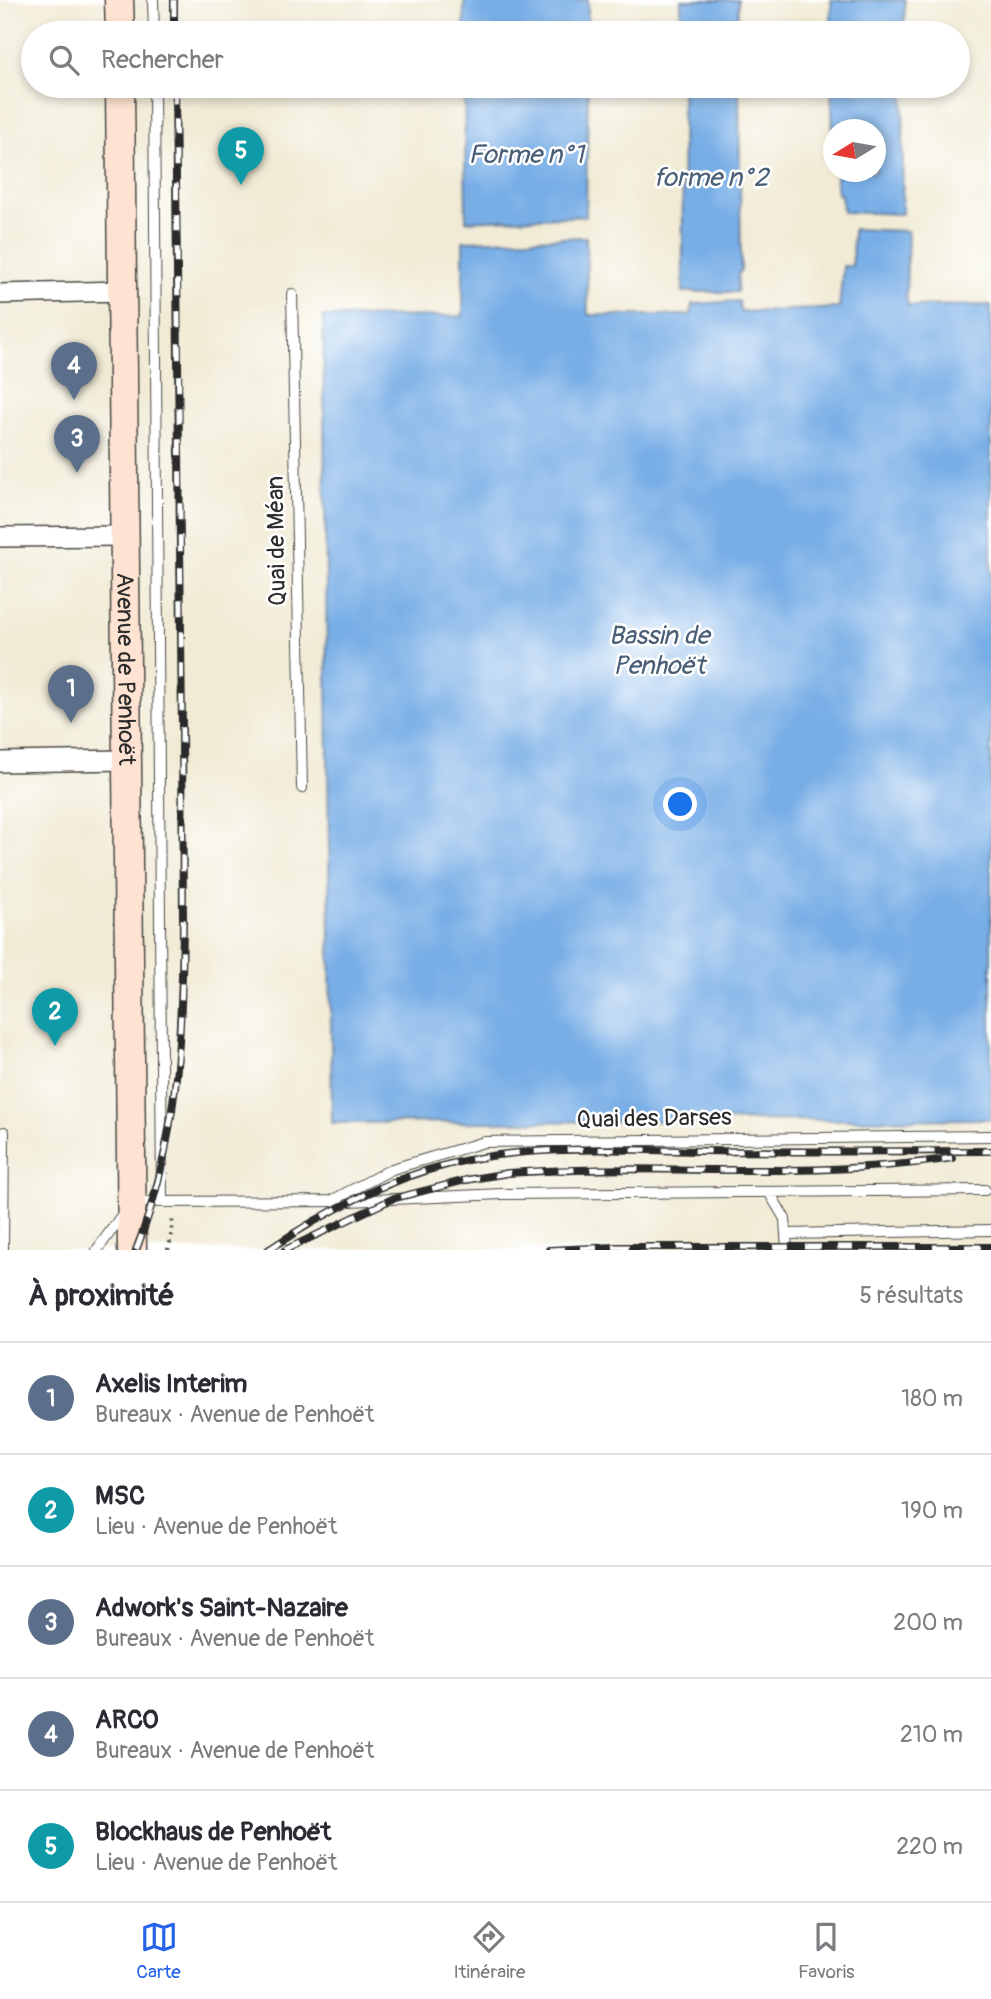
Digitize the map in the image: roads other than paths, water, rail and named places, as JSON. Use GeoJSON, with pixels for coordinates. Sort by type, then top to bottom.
{"type":"FeatureCollection","features":[{"type":"Feature","properties":{"kind":"main road"},"geometry":{"type":"LineString","coordinates":[[119,0],[120,21]]}},
{"type":"Feature","properties":{"kind":"main road","name":"Avenue de Penhoët"},"geometry":{"type":"LineString","coordinates":[[120,98],[132,1250]]}},
{"type":"Feature","properties":{"kind":"street"},"geometry":{"type":"LineString","coordinates":[[0,294],[122,292]]}},
{"type":"Feature","properties":{"kind":"street"},"geometry":{"type":"LineString","coordinates":[[0,537],[124,536]]}},
{"type":"Feature","properties":{"kind":"street"},"geometry":{"type":"LineString","coordinates":[[0,762],[127,760]]}},
{"type":"Feature","properties":{"kind":"lane"},"geometry":{"type":"LineString","coordinates":[[153,0],[154,21]]}},
{"type":"Feature","properties":{"kind":"lane"},"geometry":{"type":"LineString","coordinates":[[154,98],[162,1200]]}},
{"type":"Feature","properties":{"kind":"lane","name":"Quai de Méan"},"geometry":{"type":"LineString","coordinates":[[292,294],[302,788]]}},
{"type":"Feature","properties":{"kind":"lane"},"geometry":{"type":"LineString","coordinates":[[3,1250],[4,1132]]}},
{"type":"Feature","properties":{"kind":"lane","name":"Quai des Darses"},"geometry":{"type":"LineString","coordinates":[[329,1202],[392,1169],[484,1142],[991,1136]]}},
{"type":"Feature","properties":{"kind":"lane","name":"Quai des Darses"},"geometry":{"type":"LineString","coordinates":[[131,1202],[329,1202],[502,1194],[985,1191]]}},
{"type":"Feature","properties":{"kind":"lane"},"geometry":{"type":"LineString","coordinates":[[769,1192],[785,1219],[787,1250]]}},
{"type":"Feature","properties":{"kind":"lane"},"geometry":{"type":"LineString","coordinates":[[97,1250],[131,1202]]}},
{"type":"Feature","properties":{"kind":"lane"},"geometry":{"type":"LineString","coordinates":[[787,1234],[991,1230]]}},
{"type":"Feature","properties":{"kind":"water"},"geometry":{"type":"Polygon","coordinates":[[[464,0],[588,0],[588,21],[464,21],[464,0]]]}},
{"type":"Feature","properties":{"kind":"water"},"geometry":{"type":"Polygon","coordinates":[[[681,0],[738,0],[738,21],[681,21],[681,0]]]}},
{"type":"Feature","properties":{"kind":"water"},"geometry":{"type":"Polygon","coordinates":[[[831,0],[905,0],[904,21],[831,21],[831,0]]]}},
{"type":"Feature","properties":{"kind":"water","name":"Forme n°1"},"geometry":{"type":"Polygon","coordinates":[[[464,98],[588,98],[586,216],[466,221],[464,98]]]}},
{"type":"Feature","properties":{"kind":"water","name":"forme n°2"},"geometry":{"type":"Polygon","coordinates":[[[682,98],[739,98],[741,269],[737,292],[683,292],[682,98]]]}},
{"type":"Feature","properties":{"kind":"water"},"geometry":{"type":"Polygon","coordinates":[[[832,98],[904,98],[902,214],[843,212],[841,194],[837,194],[836,182],[886,182],[886,119],[832,119],[832,98]]]}},
{"type":"Feature","properties":{"kind":"water","name":"Bassin de Penhoët"},"geometry":{"type":"Polygon","coordinates":[[[853,229],[908,231],[908,306],[991,305],[991,1119],[332,1123],[323,317],[463,316],[463,241],[586,237],[588,315],[691,315],[692,304],[739,301],[740,312],[839,308],[843,266],[852,266],[853,229]]]}},
{"type":"Feature","properties":{"kind":"railway"},"geometry":{"type":"LineString","coordinates":[[174,0],[174,21]]}},
{"type":"Feature","properties":{"kind":"railway"},"geometry":{"type":"LineString","coordinates":[[136,1250],[161,1170],[169,1129],[181,1005],[182,727],[175,98]]}},
{"type":"Feature","properties":{"kind":"railway"},"geometry":{"type":"LineString","coordinates":[[268,1250],[311,1223],[378,1188],[450,1164],[512,1153],[576,1150],[991,1151]]}},
{"type":"Feature","properties":{"kind":"railway"},"geometry":{"type":"LineString","coordinates":[[285,1250],[392,1199],[466,1180],[508,1173],[619,1169],[786,1170],[897,1165],[952,1158]]}},
{"type":"Feature","properties":{"kind":"railway"},"geometry":{"type":"LineString","coordinates":[[549,1250],[615,1247],[991,1247]]}},
{"type":"Feature","properties":{"kind":"place","name":"Blockhaus de Penhoët"},"geometry":{"type":"Point","coordinates":[241,185]}},
{"type":"Feature","properties":{"kind":"place","name":"ARCO"},"geometry":{"type":"Point","coordinates":[74,400]}},
{"type":"Feature","properties":{"kind":"place","name":"Adwork's Saint-Nazaire"},"geometry":{"type":"Point","coordinates":[77,473]}},
{"type":"Feature","properties":{"kind":"place","name":"Axelis Interim"},"geometry":{"type":"Point","coordinates":[71,723]}},
{"type":"Feature","properties":{"kind":"place","name":"MSC"},"geometry":{"type":"Point","coordinates":[55,1046]}}]}
